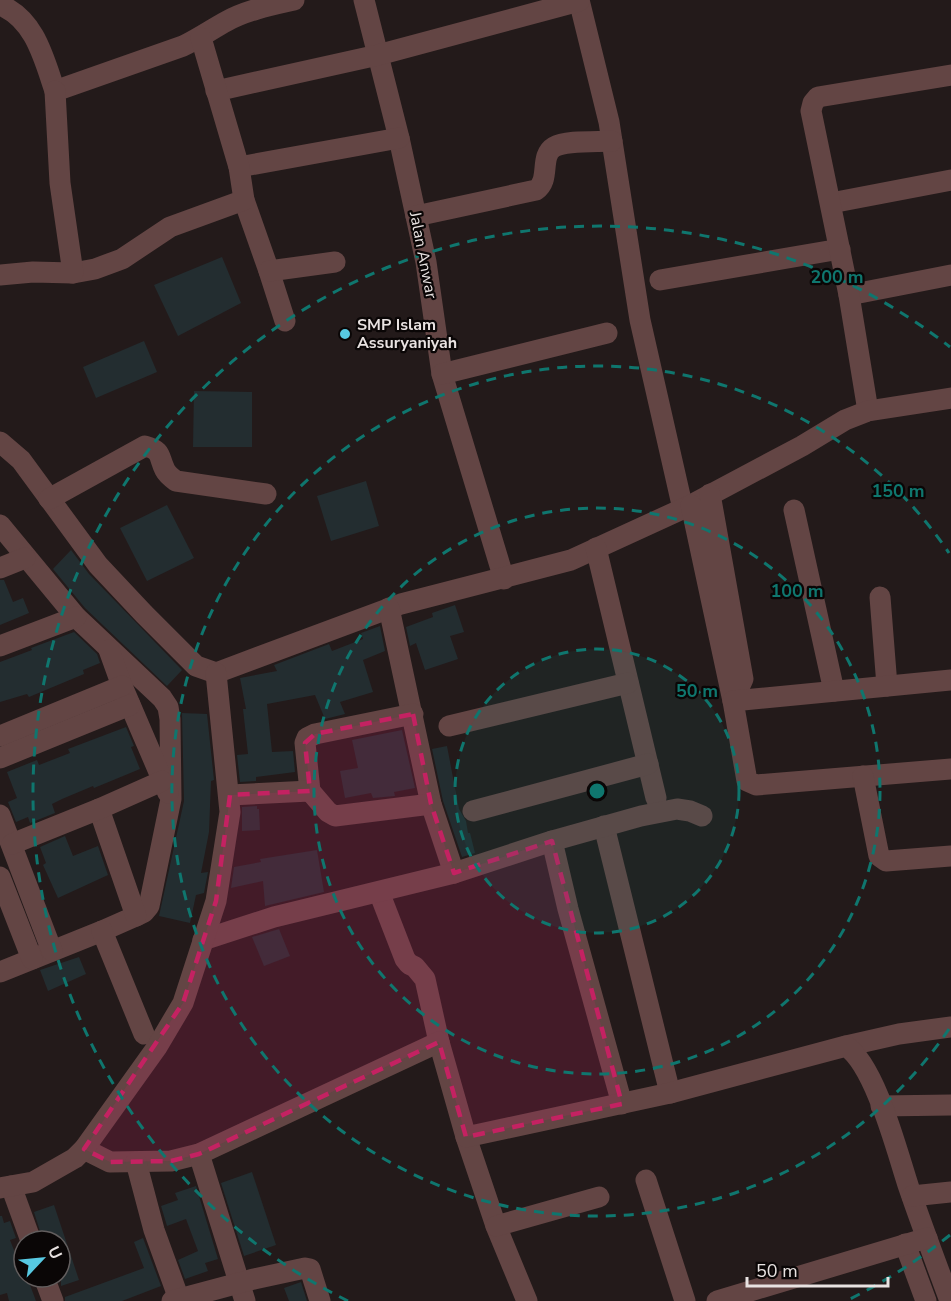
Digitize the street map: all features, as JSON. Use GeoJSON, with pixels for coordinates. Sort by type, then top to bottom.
{"type":"FeatureCollection","features":[{"type":"Feature","properties":{"kind":"street"},"geometry":{"type":"LineString","coordinates":[[55,91],[201,38],[229,20],[261,8],[294,0]]}},
{"type":"Feature","properties":{"kind":"street","name":"Jalan Anwar"},"geometry":{"type":"LineString","coordinates":[[364,0],[399,138],[426,262],[442,374],[504,579]]}},
{"type":"Feature","properties":{"kind":"street"},"geometry":{"type":"LineString","coordinates":[[216,91],[378,55],[579,0],[612,141],[640,320],[733,701],[747,781],[756,785],[951,769]]}},
{"type":"Feature","properties":{"kind":"street"},"geometry":{"type":"LineString","coordinates":[[0,5],[11,9],[39,44],[55,91],[60,183],[73,273]]}},
{"type":"Feature","properties":{"kind":"street"},"geometry":{"type":"LineString","coordinates":[[201,38],[239,167],[243,200],[285,321]]}},
{"type":"Feature","properties":{"kind":"street"},"geometry":{"type":"LineString","coordinates":[[868,411],[849,295],[811,111],[818,97],[951,75]]}},
{"type":"Feature","properties":{"kind":"street"},"geometry":{"type":"LineString","coordinates":[[239,167],[399,138]]}},
{"type":"Feature","properties":{"kind":"street"},"geometry":{"type":"LineString","coordinates":[[416,216],[536,190],[543,182],[547,154],[552,147],[562,144],[612,141]]}},
{"type":"Feature","properties":{"kind":"street"},"geometry":{"type":"LineString","coordinates":[[831,203],[951,180]]}},
{"type":"Feature","properties":{"kind":"street"},"geometry":{"type":"LineString","coordinates":[[0,276],[33,272],[73,273],[95,269],[122,259],[170,227],[243,200]]}},
{"type":"Feature","properties":{"kind":"street"},"geometry":{"type":"LineString","coordinates":[[660,280],[840,249]]}},
{"type":"Feature","properties":{"kind":"street"},"geometry":{"type":"LineString","coordinates":[[269,271],[335,262]]}},
{"type":"Feature","properties":{"kind":"street"},"geometry":{"type":"LineString","coordinates":[[849,295],[951,275]]}},
{"type":"Feature","properties":{"kind":"street"},"geometry":{"type":"LineString","coordinates":[[442,374],[607,333]]}},
{"type":"Feature","properties":{"kind":"street"},"geometry":{"type":"LineString","coordinates":[[0,442],[21,460],[98,565],[196,666],[216,674],[389,608],[571,560],[687,507],[802,446],[845,420],[868,411],[951,398]]}},
{"type":"Feature","properties":{"kind":"street"},"geometry":{"type":"LineString","coordinates":[[49,499],[145,446],[154,448],[160,453],[166,472],[176,481],[266,494]]}},
{"type":"Feature","properties":{"kind":"street"},"geometry":{"type":"LineString","coordinates":[[710,494],[743,679],[733,701]]}},
{"type":"Feature","properties":{"kind":"street"},"geometry":{"type":"LineString","coordinates":[[794,510],[834,691]]}},
{"type":"Feature","properties":{"kind":"street"},"geometry":{"type":"LineString","coordinates":[[0,525],[25,558],[76,616],[162,698],[168,707],[170,719],[166,790],[149,906],[144,912],[102,932],[0,972]]}},
{"type":"Feature","properties":{"kind":"street"},"geometry":{"type":"LineString","coordinates":[[597,548],[656,798]]}},
{"type":"Feature","properties":{"kind":"street"},"geometry":{"type":"LineString","coordinates":[[0,568],[25,558]]}},
{"type":"Feature","properties":{"kind":"street"},"geometry":{"type":"LineString","coordinates":[[880,597],[887,686]]}},
{"type":"Feature","properties":{"kind":"street"},"geometry":{"type":"LineString","coordinates":[[389,608],[431,804],[454,873]]}},
{"type":"Feature","properties":{"kind":"street"},"geometry":{"type":"LineString","coordinates":[[0,646],[76,616]]}},
{"type":"Feature","properties":{"kind":"street"},"geometry":{"type":"LineString","coordinates":[[106,644],[166,790]]}},
{"type":"Feature","properties":{"kind":"street"},"geometry":{"type":"LineString","coordinates":[[25,1229],[5,1187],[33,1182],[75,1158],[84,1149],[157,1047],[183,1003],[216,901],[230,812],[216,674]]}},
{"type":"Feature","properties":{"kind":"street"},"geometry":{"type":"LineString","coordinates":[[733,701],[951,680]]}},
{"type":"Feature","properties":{"kind":"street"},"geometry":{"type":"LineString","coordinates":[[449,726],[628,683]]}},
{"type":"Feature","properties":{"kind":"street"},"geometry":{"type":"LineString","coordinates":[[0,736],[122,686]]}},
{"type":"Feature","properties":{"kind":"street"},"geometry":{"type":"LineString","coordinates":[[0,758],[130,705]]}},
{"type":"Feature","properties":{"kind":"street"},"geometry":{"type":"LineString","coordinates":[[413,714],[315,734],[307,738],[305,743],[310,791],[328,812],[335,816],[431,804]]}},
{"type":"Feature","properties":{"kind":"street"},"geometry":{"type":"LineString","coordinates":[[473,811],[648,764]]}},
{"type":"Feature","properties":{"kind":"street"},"geometry":{"type":"LineString","coordinates":[[863,776],[879,856],[886,861],[951,856]]}},
{"type":"Feature","properties":{"kind":"street"},"geometry":{"type":"LineString","coordinates":[[12,843],[99,809],[166,790]]}},
{"type":"Feature","properties":{"kind":"street"},"geometry":{"type":"LineString","coordinates":[[230,795],[310,791]]}},
{"type":"Feature","properties":{"kind":"street"},"geometry":{"type":"LineString","coordinates":[[99,809],[136,916]]}},
{"type":"Feature","properties":{"kind":"street"},"geometry":{"type":"LineString","coordinates":[[203,940],[274,917],[454,873],[604,826],[677,809],[702,816]]}},
{"type":"Feature","properties":{"kind":"street"},"geometry":{"type":"LineString","coordinates":[[0,815],[52,951]]}},
{"type":"Feature","properties":{"kind":"street"},"geometry":{"type":"LineString","coordinates":[[604,826],[670,1093]]}},
{"type":"Feature","properties":{"kind":"street"},"geometry":{"type":"LineString","coordinates":[[552,841],[568,909],[622,1104]]}},
{"type":"Feature","properties":{"kind":"street"},"geometry":{"type":"LineString","coordinates":[[0,877],[32,960]]}},
{"type":"Feature","properties":{"kind":"street"},"geometry":{"type":"LineString","coordinates":[[379,892],[405,959],[416,967],[425,980],[439,1042],[466,1137],[496,1226],[527,1301]]}},
{"type":"Feature","properties":{"kind":"street"},"geometry":{"type":"LineString","coordinates":[[102,932],[144,1034]]}},
{"type":"Feature","properties":{"kind":"street"},"geometry":{"type":"LineString","coordinates":[[466,1137],[670,1093],[846,1046],[899,1034],[951,1027]]}},
{"type":"Feature","properties":{"kind":"street"},"geometry":{"type":"LineString","coordinates":[[84,1149],[110,1162],[171,1161],[199,1154],[439,1042]]}},
{"type":"Feature","properties":{"kind":"street"},"geometry":{"type":"LineString","coordinates":[[846,1046],[856,1053],[865,1068],[881,1106],[950,1301]]}},
{"type":"Feature","properties":{"kind":"street"},"geometry":{"type":"LineString","coordinates":[[881,1106],[951,1105]]}},
{"type":"Feature","properties":{"kind":"street"},"geometry":{"type":"LineString","coordinates":[[199,1154],[242,1292]]}},
{"type":"Feature","properties":{"kind":"street"},"geometry":{"type":"LineString","coordinates":[[136,1162],[176,1300],[242,1292],[305,1268],[310,1269],[321,1301]]}},
{"type":"Feature","properties":{"kind":"street"},"geometry":{"type":"LineString","coordinates":[[646,1180],[685,1301]]}},
{"type":"Feature","properties":{"kind":"street"},"geometry":{"type":"LineString","coordinates":[[912,1196],[951,1192]]}},
{"type":"Feature","properties":{"kind":"street"},"geometry":{"type":"LineString","coordinates":[[496,1226],[599,1197]]}},
{"type":"Feature","properties":{"kind":"street"},"geometry":{"type":"LineString","coordinates":[[717,1301],[927,1238]]}},
{"type":"Feature","properties":{"kind":"street"},"geometry":{"type":"LineString","coordinates":[[905,1244],[926,1301]]}},
{"type":"Feature","properties":{"kind":"highlighted area"},"geometry":{"type":"Polygon","coordinates":[[[413,714],[431,804],[454,873],[552,841],[622,1104],[466,1137],[439,1042],[199,1154],[171,1161],[110,1162],[84,1149],[183,1003],[216,901],[230,795],[310,791],[305,743],[315,734],[413,714]]]}},
{"type":"Feature","properties":{"kind":"building"},"geometry":{"type":"Polygon","coordinates":[[[222,257],[241,303],[178,336],[154,285],[222,257]]]}},
{"type":"Feature","properties":{"kind":"building"},"geometry":{"type":"Polygon","coordinates":[[[144,341],[157,372],[96,398],[83,367],[144,341]]]}},
{"type":"Feature","properties":{"kind":"building"},"geometry":{"type":"Polygon","coordinates":[[[194,391],[252,392],[252,447],[193,447],[194,391]]]}},
{"type":"Feature","properties":{"kind":"building"},"geometry":{"type":"Polygon","coordinates":[[[366,481],[379,526],[331,541],[317,496],[366,481]]]}},
{"type":"Feature","properties":{"kind":"building"},"geometry":{"type":"Polygon","coordinates":[[[167,505],[194,558],[147,581],[120,528],[167,505]]]}},
{"type":"Feature","properties":{"kind":"building"},"geometry":{"type":"Polygon","coordinates":[[[71,550],[89,574],[182,670],[167,686],[85,608],[53,569],[71,550]]]}},
{"type":"Feature","properties":{"kind":"building"},"geometry":{"type":"Polygon","coordinates":[[[0,580],[4,580],[13,602],[23,598],[29,613],[0,625],[0,580]]]}},
{"type":"Feature","properties":{"kind":"building"},"geometry":{"type":"Polygon","coordinates":[[[455,605],[464,632],[450,636],[458,659],[425,670],[416,643],[410,646],[406,627],[433,617],[432,613],[455,605]]]}},
{"type":"Feature","properties":{"kind":"building"},"geometry":{"type":"Polygon","coordinates":[[[380,626],[385,651],[363,660],[373,692],[340,702],[345,714],[325,719],[315,695],[267,704],[272,752],[293,751],[295,772],[256,777],[256,781],[240,782],[237,755],[248,754],[243,709],[246,709],[240,678],[277,671],[274,665],[329,644],[332,651],[363,639],[361,633],[380,626]]]}},
{"type":"Feature","properties":{"kind":"building"},"geometry":{"type":"Polygon","coordinates":[[[74,632],[97,654],[100,663],[83,670],[84,674],[29,697],[27,694],[0,702],[0,662],[74,632]]]}},
{"type":"Feature","properties":{"kind":"building"},"geometry":{"type":"Polygon","coordinates":[[[182,713],[207,714],[214,780],[211,781],[209,832],[201,873],[208,872],[204,893],[196,895],[190,923],[159,916],[184,801],[182,713]]]}},
{"type":"Feature","properties":{"kind":"building"},"geometry":{"type":"Polygon","coordinates":[[[126,727],[140,769],[52,804],[55,813],[30,823],[28,817],[16,822],[8,802],[17,798],[7,772],[37,760],[39,765],[70,753],[68,749],[126,727]]]}},
{"type":"Feature","properties":{"kind":"building"},"geometry":{"type":"Polygon","coordinates":[[[402,730],[415,788],[394,792],[395,796],[373,798],[371,793],[345,798],[340,771],[358,768],[352,740],[402,730]]]}},
{"type":"Feature","properties":{"kind":"building"},"geometry":{"type":"Polygon","coordinates":[[[447,746],[459,809],[466,821],[475,853],[462,857],[443,801],[432,749],[447,746]]]}},
{"type":"Feature","properties":{"kind":"building"},"geometry":{"type":"Polygon","coordinates":[[[257,806],[260,830],[242,831],[242,807],[257,806]]]}},
{"type":"Feature","properties":{"kind":"building"},"geometry":{"type":"Polygon","coordinates":[[[65,836],[73,856],[98,846],[108,875],[58,898],[43,865],[46,863],[40,847],[65,836]]]}},
{"type":"Feature","properties":{"kind":"building"},"geometry":{"type":"Polygon","coordinates":[[[317,850],[324,892],[265,906],[263,881],[231,888],[234,867],[261,862],[260,859],[317,850]]]}},
{"type":"Feature","properties":{"kind":"building"},"geometry":{"type":"Polygon","coordinates":[[[279,929],[290,956],[264,966],[252,937],[279,929]]]}},
{"type":"Feature","properties":{"kind":"building"},"geometry":{"type":"Polygon","coordinates":[[[79,957],[86,974],[48,991],[40,970],[79,957]]]}},
{"type":"Feature","properties":{"kind":"building"},"geometry":{"type":"Polygon","coordinates":[[[252,1172],[276,1245],[244,1256],[221,1183],[252,1172]]]}},
{"type":"Feature","properties":{"kind":"building"},"geometry":{"type":"Polygon","coordinates":[[[196,1186],[218,1259],[205,1263],[208,1271],[185,1279],[178,1260],[198,1251],[186,1219],[167,1226],[161,1206],[178,1200],[175,1193],[196,1186]]]}},
{"type":"Feature","properties":{"kind":"building"},"geometry":{"type":"Polygon","coordinates":[[[54,1205],[62,1229],[39,1229],[34,1212],[54,1205]]]}},
{"type":"Feature","properties":{"kind":"building"},"geometry":{"type":"Polygon","coordinates":[[[0,1216],[2,1216],[4,1223],[10,1221],[13,1229],[10,1240],[12,1289],[32,1289],[36,1301],[9,1301],[7,1293],[0,1295],[0,1216]]]}},
{"type":"Feature","properties":{"kind":"building"},"geometry":{"type":"Polygon","coordinates":[[[143,1238],[161,1286],[122,1301],[65,1301],[65,1297],[144,1268],[134,1242],[143,1238]]]}},
{"type":"Feature","properties":{"kind":"building"},"geometry":{"type":"Polygon","coordinates":[[[72,1259],[79,1280],[72,1282],[72,1259]]]}},
{"type":"Feature","properties":{"kind":"building"},"geometry":{"type":"Polygon","coordinates":[[[301,1282],[307,1301],[289,1301],[284,1288],[301,1282]]]}},
{"type":"Feature","properties":{"kind":"place","name":"SMP Islam Assuryaniyah"},"geometry":{"type":"Point","coordinates":[345,334]}}]}
